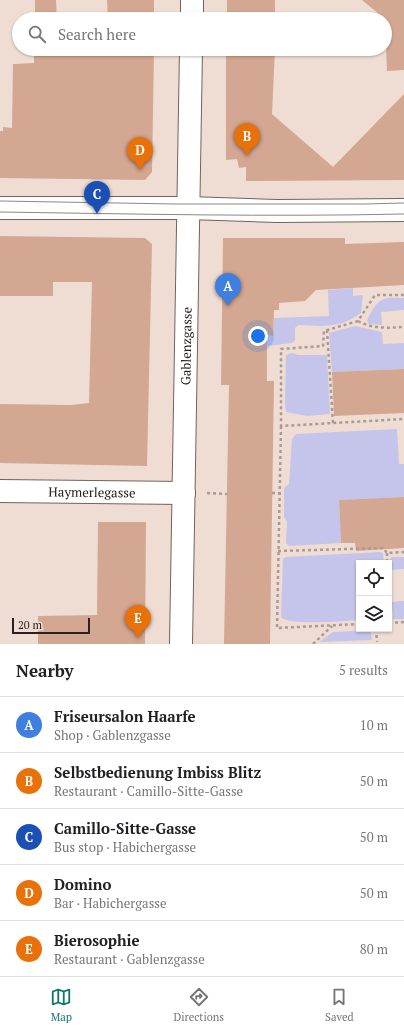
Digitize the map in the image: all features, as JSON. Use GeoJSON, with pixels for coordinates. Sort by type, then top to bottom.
{"type":"FeatureCollection","features":[{"type":"Feature","properties":{"kind":"main road"},"geometry":{"type":"LineString","coordinates":[[192,0],[192,12]]}},
{"type":"Feature","properties":{"kind":"main road","name":"Gablenzgasse"},"geometry":{"type":"LineString","coordinates":[[181,644],[191,56]]}},
{"type":"Feature","properties":{"kind":"main road"},"geometry":{"type":"LineString","coordinates":[[0,208],[188,208],[277,211],[404,210]]}},
{"type":"Feature","properties":{"kind":"main road","name":"Haymerlegasse"},"geometry":{"type":"LineString","coordinates":[[0,491],[184,493]]}},
{"type":"Feature","properties":{"kind":"path"},"geometry":{"type":"LineString","coordinates":[[356,624],[277,628],[281,349],[323,346],[324,331],[358,321],[375,296],[404,295]]}},
{"type":"Feature","properties":{"kind":"path"},"geometry":{"type":"LineString","coordinates":[[358,321],[366,325],[381,328],[404,327]]}},
{"type":"Feature","properties":{"kind":"path"},"geometry":{"type":"LineString","coordinates":[[327,330],[333,423]]}},
{"type":"Feature","properties":{"kind":"path"},"geometry":{"type":"LineString","coordinates":[[281,426],[404,419]]}},
{"type":"Feature","properties":{"kind":"path"},"geometry":{"type":"LineString","coordinates":[[272,493],[279,493]]}},
{"type":"Feature","properties":{"kind":"path"},"geometry":{"type":"LineString","coordinates":[[278,551],[383,548],[387,553],[387,560]]}},
{"type":"Feature","properties":{"kind":"path"},"geometry":{"type":"LineString","coordinates":[[387,553],[404,552]]}},
{"type":"Feature","properties":{"kind":"path"},"geometry":{"type":"LineString","coordinates":[[392,623],[404,622]]}},
{"type":"Feature","properties":{"kind":"path"},"geometry":{"type":"LineString","coordinates":[[313,644],[333,625]]}},
{"type":"Feature","properties":{"kind":"path"},"geometry":{"type":"LineString","coordinates":[[376,632],[377,642]]}},
{"type":"Feature","properties":{"kind":"shaded area"},"geometry":{"type":"Polygon","coordinates":[[[353,288],[353,296],[363,295],[361,313],[346,322],[338,324],[324,326],[298,325],[295,328],[295,340],[292,343],[267,346],[267,335],[273,336],[274,318],[329,316],[328,290],[353,288]]]}},
{"type":"Feature","properties":{"kind":"shaded area"},"geometry":{"type":"Polygon","coordinates":[[[389,298],[404,298],[404,310],[381,312],[382,325],[369,324],[367,321],[370,315],[381,300],[389,298]]]}},
{"type":"Feature","properties":{"kind":"shaded area"},"geometry":{"type":"Polygon","coordinates":[[[355,326],[382,332],[383,344],[404,343],[404,369],[332,372],[329,333],[355,326]]]}},
{"type":"Feature","properties":{"kind":"shaded area"},"geometry":{"type":"Polygon","coordinates":[[[292,353],[298,355],[327,355],[330,414],[307,416],[286,412],[286,355],[292,353]]]}},
{"type":"Feature","properties":{"kind":"shaded area"},"geometry":{"type":"Polygon","coordinates":[[[397,429],[399,464],[404,464],[404,497],[339,500],[341,543],[289,546],[286,543],[287,522],[284,517],[284,488],[289,484],[292,439],[296,434],[397,429]]]}},
{"type":"Feature","properties":{"kind":"shaded area"},"geometry":{"type":"Polygon","coordinates":[[[381,552],[383,554],[384,560],[356,560],[356,620],[306,622],[286,620],[281,617],[283,559],[286,557],[381,552]]]}},
{"type":"Feature","properties":{"kind":"shaded area"},"geometry":{"type":"Polygon","coordinates":[[[392,557],[404,557],[404,569],[392,570],[392,560],[390,559],[392,557]]]}},
{"type":"Feature","properties":{"kind":"shaded area"},"geometry":{"type":"Polygon","coordinates":[[[404,601],[404,619],[393,619],[392,602],[404,601]]]}},
{"type":"Feature","properties":{"kind":"shaded area"},"geometry":{"type":"Polygon","coordinates":[[[356,631],[356,632],[370,632],[372,640],[319,642],[333,632],[356,631]]]}},
{"type":"Feature","properties":{"kind":"building"},"geometry":{"type":"Polygon","coordinates":[[[35,0],[56,0],[57,12],[35,12],[35,0]]]}},
{"type":"Feature","properties":{"kind":"building"},"geometry":{"type":"Polygon","coordinates":[[[107,0],[154,0],[154,12],[108,12],[107,0]]]}},
{"type":"Feature","properties":{"kind":"building"},"geometry":{"type":"Polygon","coordinates":[[[227,0],[275,0],[275,12],[227,12],[227,0]]]}},
{"type":"Feature","properties":{"kind":"building"},"geometry":{"type":"Polygon","coordinates":[[[362,0],[404,0],[404,70],[387,71],[386,56],[392,56],[392,12],[377,12],[362,0]]]}},
{"type":"Feature","properties":{"kind":"building"},"geometry":{"type":"Polygon","coordinates":[[[34,56],[154,56],[152,172],[145,180],[0,178],[0,131],[3,131],[3,127],[12,128],[13,64],[34,63],[34,56]]]}},
{"type":"Feature","properties":{"kind":"building"},"geometry":{"type":"Polygon","coordinates":[[[226,56],[275,56],[272,114],[333,167],[404,94],[404,180],[246,181],[246,167],[239,168],[237,159],[226,160],[226,56]]]}},
{"type":"Feature","properties":{"kind":"building"},"geometry":{"type":"Polygon","coordinates":[[[0,236],[145,238],[152,244],[147,466],[0,463],[0,404],[71,405],[89,403],[92,282],[53,282],[53,296],[0,296],[0,236]]]}},
{"type":"Feature","properties":{"kind":"building"},"geometry":{"type":"Polygon","coordinates":[[[223,238],[345,238],[345,244],[404,242],[404,285],[316,290],[305,301],[279,303],[279,310],[274,310],[273,336],[267,335],[267,381],[274,381],[270,644],[224,644],[229,385],[221,385],[223,238]]]}},
{"type":"Feature","properties":{"kind":"building"},"geometry":{"type":"Polygon","coordinates":[[[404,369],[404,413],[334,416],[332,372],[404,369]]]}},
{"type":"Feature","properties":{"kind":"building"},"geometry":{"type":"Polygon","coordinates":[[[404,497],[404,548],[356,551],[355,543],[341,543],[339,500],[404,497]]]}},
{"type":"Feature","properties":{"kind":"building"},"geometry":{"type":"Polygon","coordinates":[[[98,522],[146,522],[145,644],[38,644],[38,616],[97,615],[98,522]]]}},
{"type":"Feature","properties":{"kind":"tram line"},"geometry":{"type":"LineString","coordinates":[[0,201],[175,204],[404,203]]}},
{"type":"Feature","properties":{"kind":"tram line"},"geometry":{"type":"LineString","coordinates":[[0,212],[252,215],[404,214]]}},
{"type":"Feature","properties":{"kind":"place","name":"Selbstbedienung Imbiss Blitz"},"geometry":{"type":"Point","coordinates":[247,156]}},
{"type":"Feature","properties":{"kind":"place","name":"Domino"},"geometry":{"type":"Point","coordinates":[140,170]}},
{"type":"Feature","properties":{"kind":"place","name":"Camillo-Sitte-Gasse"},"geometry":{"type":"Point","coordinates":[97,214]}},
{"type":"Feature","properties":{"kind":"place","name":"Friseursalon Haarfe"},"geometry":{"type":"Point","coordinates":[228,306]}},
{"type":"Feature","properties":{"kind":"place","name":"Bierosophie"},"geometry":{"type":"Point","coordinates":[138,638]}}]}
